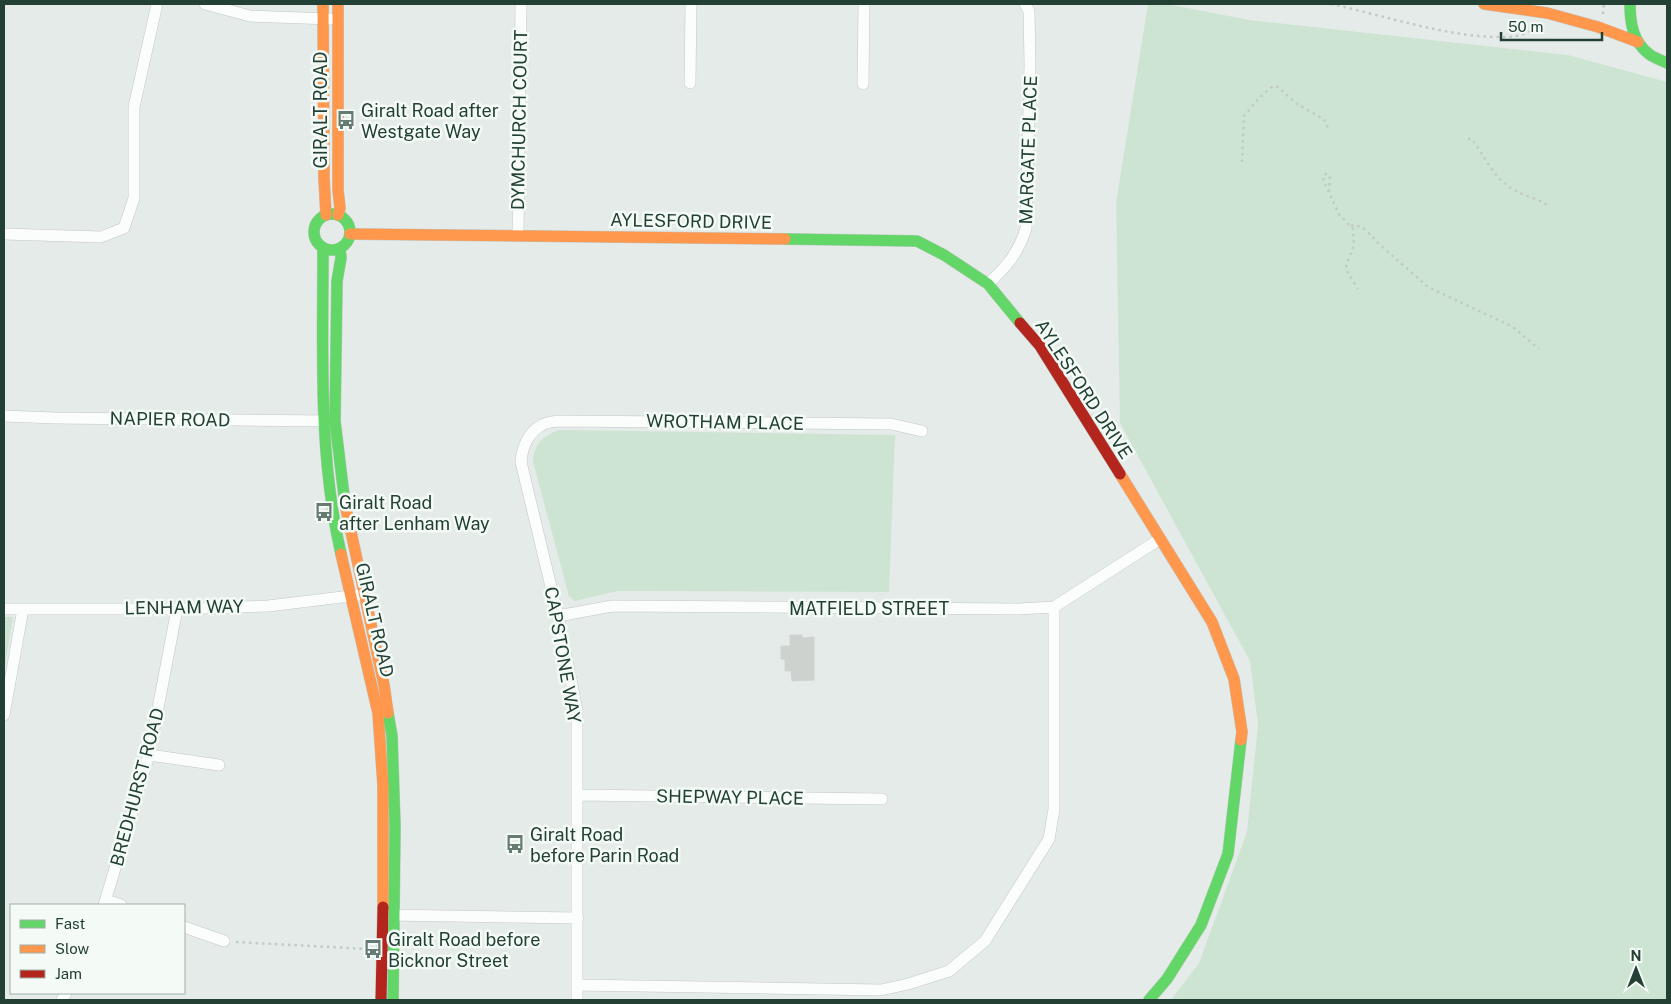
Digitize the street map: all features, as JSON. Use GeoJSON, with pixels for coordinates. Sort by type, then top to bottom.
{"type":"FeatureCollection","features":[{"type":"Feature","properties":{"kind":"street"},"geometry":{"type":"LineString","coordinates":[[4,234],[101,237],[124,228],[134,198],[134,107],[157,4]]}},
{"type":"Feature","properties":{"kind":"street"},"geometry":{"type":"LineString","coordinates":[[205,4],[250,16],[338,19]]}},
{"type":"Feature","properties":{"kind":"street","name":"GIRALT ROAD"},"geometry":{"type":"LineString","coordinates":[[323,4],[324,178],[332,215],[340,208],[338,190],[338,4]]}},
{"type":"Feature","properties":{"kind":"street","name":"DYMCHURCH COURT"},"geometry":{"type":"LineString","coordinates":[[518,235],[521,4]]}},
{"type":"Feature","properties":{"kind":"street"},"geometry":{"type":"LineString","coordinates":[[690,83],[691,4]]}},
{"type":"Feature","properties":{"kind":"street"},"geometry":{"type":"LineString","coordinates":[[863,84],[864,4]]}},
{"type":"Feature","properties":{"kind":"street","name":"MARGATE PLACE"},"geometry":{"type":"LineString","coordinates":[[988,284],[1008,265],[1021,244],[1026,229],[1030,64],[1028,11],[1025,4]]}},
{"type":"Feature","properties":{"kind":"street"},"geometry":{"type":"LineString","coordinates":[[1484,4],[1547,13],[1598,27],[1638,42]]}},
{"type":"Feature","properties":{"kind":"street"},"geometry":{"type":"LineString","coordinates":[[1630,4],[1630,22],[1638,42],[1649,54],[1667,63]]}},
{"type":"Feature","properties":{"kind":"street"},"geometry":{"type":"LineString","coordinates":[[332,215],[347,222],[350,234],[348,241],[340,249],[333,251],[323,248],[316,241],[314,232],[317,223],[332,215]]}},
{"type":"Feature","properties":{"kind":"street","name":"AYLESFORD DRIVE"},"geometry":{"type":"LineString","coordinates":[[350,234],[917,242],[944,255],[988,284],[1040,346],[1212,622],[1234,679],[1242,732],[1228,854],[1201,925],[1166,979],[1149,1000]]}},
{"type":"Feature","properties":{"kind":"street","name":"GIRALT ROAD"},"geometry":{"type":"LineString","coordinates":[[323,248],[324,420],[332,510],[376,705],[381,742],[383,793],[381,1000]]}},
{"type":"Feature","properties":{"kind":"street","name":"GIRALT ROAD"},"geometry":{"type":"LineString","coordinates":[[340,249],[337,290],[336,421],[345,506],[384,685],[392,736],[393,1000]]}},
{"type":"Feature","properties":{"kind":"street","name":"NAPIER ROAD"},"geometry":{"type":"LineString","coordinates":[[4,416],[336,421]]}},
{"type":"Feature","properties":{"kind":"street","name":"WROTHAM PLACE"},"geometry":{"type":"LineString","coordinates":[[530,435],[542,425],[558,421],[890,424],[922,431]]}},
{"type":"Feature","properties":{"kind":"street","name":"CAPSTONE WAY"},"geometry":{"type":"LineString","coordinates":[[530,435],[522,449],[521,462],[558,616],[577,710],[578,1000]]}},
{"type":"Feature","properties":{"kind":"street"},"geometry":{"type":"LineString","coordinates":[[578,985],[881,990],[949,971],[984,941],[1049,839],[1054,809],[1054,607],[1160,539]]}},
{"type":"Feature","properties":{"kind":"street","name":"LENHAM WAY"},"geometry":{"type":"LineString","coordinates":[[4,609],[177,609],[268,606],[363,595]]}},
{"type":"Feature","properties":{"kind":"street","name":"MATFIELD STREET"},"geometry":{"type":"LineString","coordinates":[[558,616],[612,606],[1008,609],[1054,607]]}},
{"type":"Feature","properties":{"kind":"street"},"geometry":{"type":"LineString","coordinates":[[4,715],[23,609]]}},
{"type":"Feature","properties":{"kind":"street","name":"BREDHURST ROAD"},"geometry":{"type":"LineString","coordinates":[[105,903],[149,755],[177,609]]}},
{"type":"Feature","properties":{"kind":"street"},"geometry":{"type":"LineString","coordinates":[[149,755],[219,765]]}},
{"type":"Feature","properties":{"kind":"street","name":"SHEPWAY PLACE"},"geometry":{"type":"LineString","coordinates":[[578,795],[882,799]]}},
{"type":"Feature","properties":{"kind":"street"},"geometry":{"type":"LineString","coordinates":[[382,914],[578,918]]}},
{"type":"Feature","properties":{"kind":"street"},"geometry":{"type":"LineString","coordinates":[[185,927],[224,941]]}},
{"type":"Feature","properties":{"kind":"path"},"geometry":{"type":"LineString","coordinates":[[1331,4],[1469,35],[1512,38],[1540,28]]}},
{"type":"Feature","properties":{"kind":"path"},"geometry":{"type":"LineString","coordinates":[[1242,162],[1244,116],[1260,97],[1273,86],[1278,87],[1296,104],[1320,117],[1325,121],[1328,128]]}},
{"type":"Feature","properties":{"kind":"path"},"geometry":{"type":"LineString","coordinates":[[1468,139],[1472,139],[1482,157],[1507,186],[1516,192],[1547,205]]}},
{"type":"Feature","properties":{"kind":"path"},"geometry":{"type":"LineString","coordinates":[[1329,192],[1330,176],[1325,174],[1323,176],[1329,192],[1339,214],[1351,226],[1354,246],[1346,266],[1358,290]]}},
{"type":"Feature","properties":{"kind":"path"},"geometry":{"type":"LineString","coordinates":[[1351,226],[1356,225],[1366,230],[1379,244],[1428,286],[1513,327],[1539,349]]}},
{"type":"Feature","properties":{"kind":"path"},"geometry":{"type":"LineString","coordinates":[[224,941],[381,950]]}},
{"type":"Feature","properties":{"kind":"green space"},"geometry":{"type":"Polygon","coordinates":[[[1148,4],[1167,4],[1249,20],[1568,55],[1667,82],[1667,1000],[1171,1000],[1199,963],[1247,832],[1258,725],[1250,661],[1120,423],[1116,203],[1148,4]]]}},
{"type":"Feature","properties":{"kind":"green space"},"geometry":{"type":"Polygon","coordinates":[[[559,430],[895,435],[889,592],[618,591],[575,601],[569,596],[533,462],[535,451],[540,442],[559,430]]]}},
{"type":"Feature","properties":{"kind":"green space"},"geometry":{"type":"Polygon","coordinates":[[[4,617],[13,617],[4,671],[4,617]]]}},
{"type":"Feature","properties":{"kind":"building"},"geometry":{"type":"Polygon","coordinates":[[[790,635],[802,635],[802,638],[814,637],[814,680],[792,681],[791,671],[785,671],[785,659],[781,659],[781,646],[790,646],[790,635]]]}},
{"type":"Feature","properties":{"kind":"traffic: fast"},"geometry":{"type":"LineString","coordinates":[[1630,4],[1632,25],[1639,44],[1651,55],[1667,63]]}},
{"type":"Feature","properties":{"kind":"traffic: fast"},"geometry":{"type":"LineString","coordinates":[[332,214],[339,215],[345,219],[349,225],[350,232],[349,239],[345,245],[339,249],[332,250],[325,249],[319,245],[315,239],[314,232],[315,225],[319,219],[325,215],[332,214]]}},
{"type":"Feature","properties":{"kind":"traffic: fast"},"geometry":{"type":"LineString","coordinates":[[785,239],[917,241],[944,255],[988,284],[1020,323]]}},
{"type":"Feature","properties":{"kind":"traffic: fast"},"geometry":{"type":"LineString","coordinates":[[323,248],[323,402],[325,440],[328,478],[341,554]]}},
{"type":"Feature","properties":{"kind":"traffic: fast"},"geometry":{"type":"LineString","coordinates":[[340,249],[341,258],[337,281],[335,421],[345,504]]}},
{"type":"Feature","properties":{"kind":"traffic: fast"},"geometry":{"type":"LineString","coordinates":[[388,713],[392,736],[395,826],[393,1000]]}},
{"type":"Feature","properties":{"kind":"traffic: fast"},"geometry":{"type":"LineString","coordinates":[[1149,1000],[1167,979],[1201,925],[1228,854],[1241,740]]}},
{"type":"Feature","properties":{"kind":"traffic: slow"},"geometry":{"type":"LineString","coordinates":[[323,4],[326,215]]}},
{"type":"Feature","properties":{"kind":"traffic: slow"},"geometry":{"type":"LineString","coordinates":[[338,4],[338,190],[340,208],[338,215]]}},
{"type":"Feature","properties":{"kind":"traffic: slow"},"geometry":{"type":"LineString","coordinates":[[1484,4],[1547,13],[1598,27],[1638,42]]}},
{"type":"Feature","properties":{"kind":"traffic: slow"},"geometry":{"type":"LineString","coordinates":[[350,234],[785,239]]}},
{"type":"Feature","properties":{"kind":"traffic: slow"},"geometry":{"type":"LineString","coordinates":[[1120,474],[1212,622],[1234,679],[1242,732],[1241,740]]}},
{"type":"Feature","properties":{"kind":"traffic: slow"},"geometry":{"type":"LineString","coordinates":[[345,504],[384,685],[388,713]]}},
{"type":"Feature","properties":{"kind":"traffic: slow"},"geometry":{"type":"LineString","coordinates":[[341,554],[378,713],[383,785],[383,907]]}},
{"type":"Feature","properties":{"kind":"traffic: jam"},"geometry":{"type":"LineString","coordinates":[[1020,323],[1040,346],[1120,474]]}},
{"type":"Feature","properties":{"kind":"traffic: jam"},"geometry":{"type":"LineString","coordinates":[[381,1000],[383,907]]}},
{"type":"Feature","properties":{"kind":"place","name":"Giralt Road after Westgate Way"},"geometry":{"type":"Point","coordinates":[346,120]}},
{"type":"Feature","properties":{"kind":"place","name":"Giralt Road after Lenham Way"},"geometry":{"type":"Point","coordinates":[324,512]}},
{"type":"Feature","properties":{"kind":"place","name":"Giralt Road before Parin Road"},"geometry":{"type":"Point","coordinates":[515,844]}},
{"type":"Feature","properties":{"kind":"place","name":"Giralt Road before Bicknor Street"},"geometry":{"type":"Point","coordinates":[373,949]}}]}
